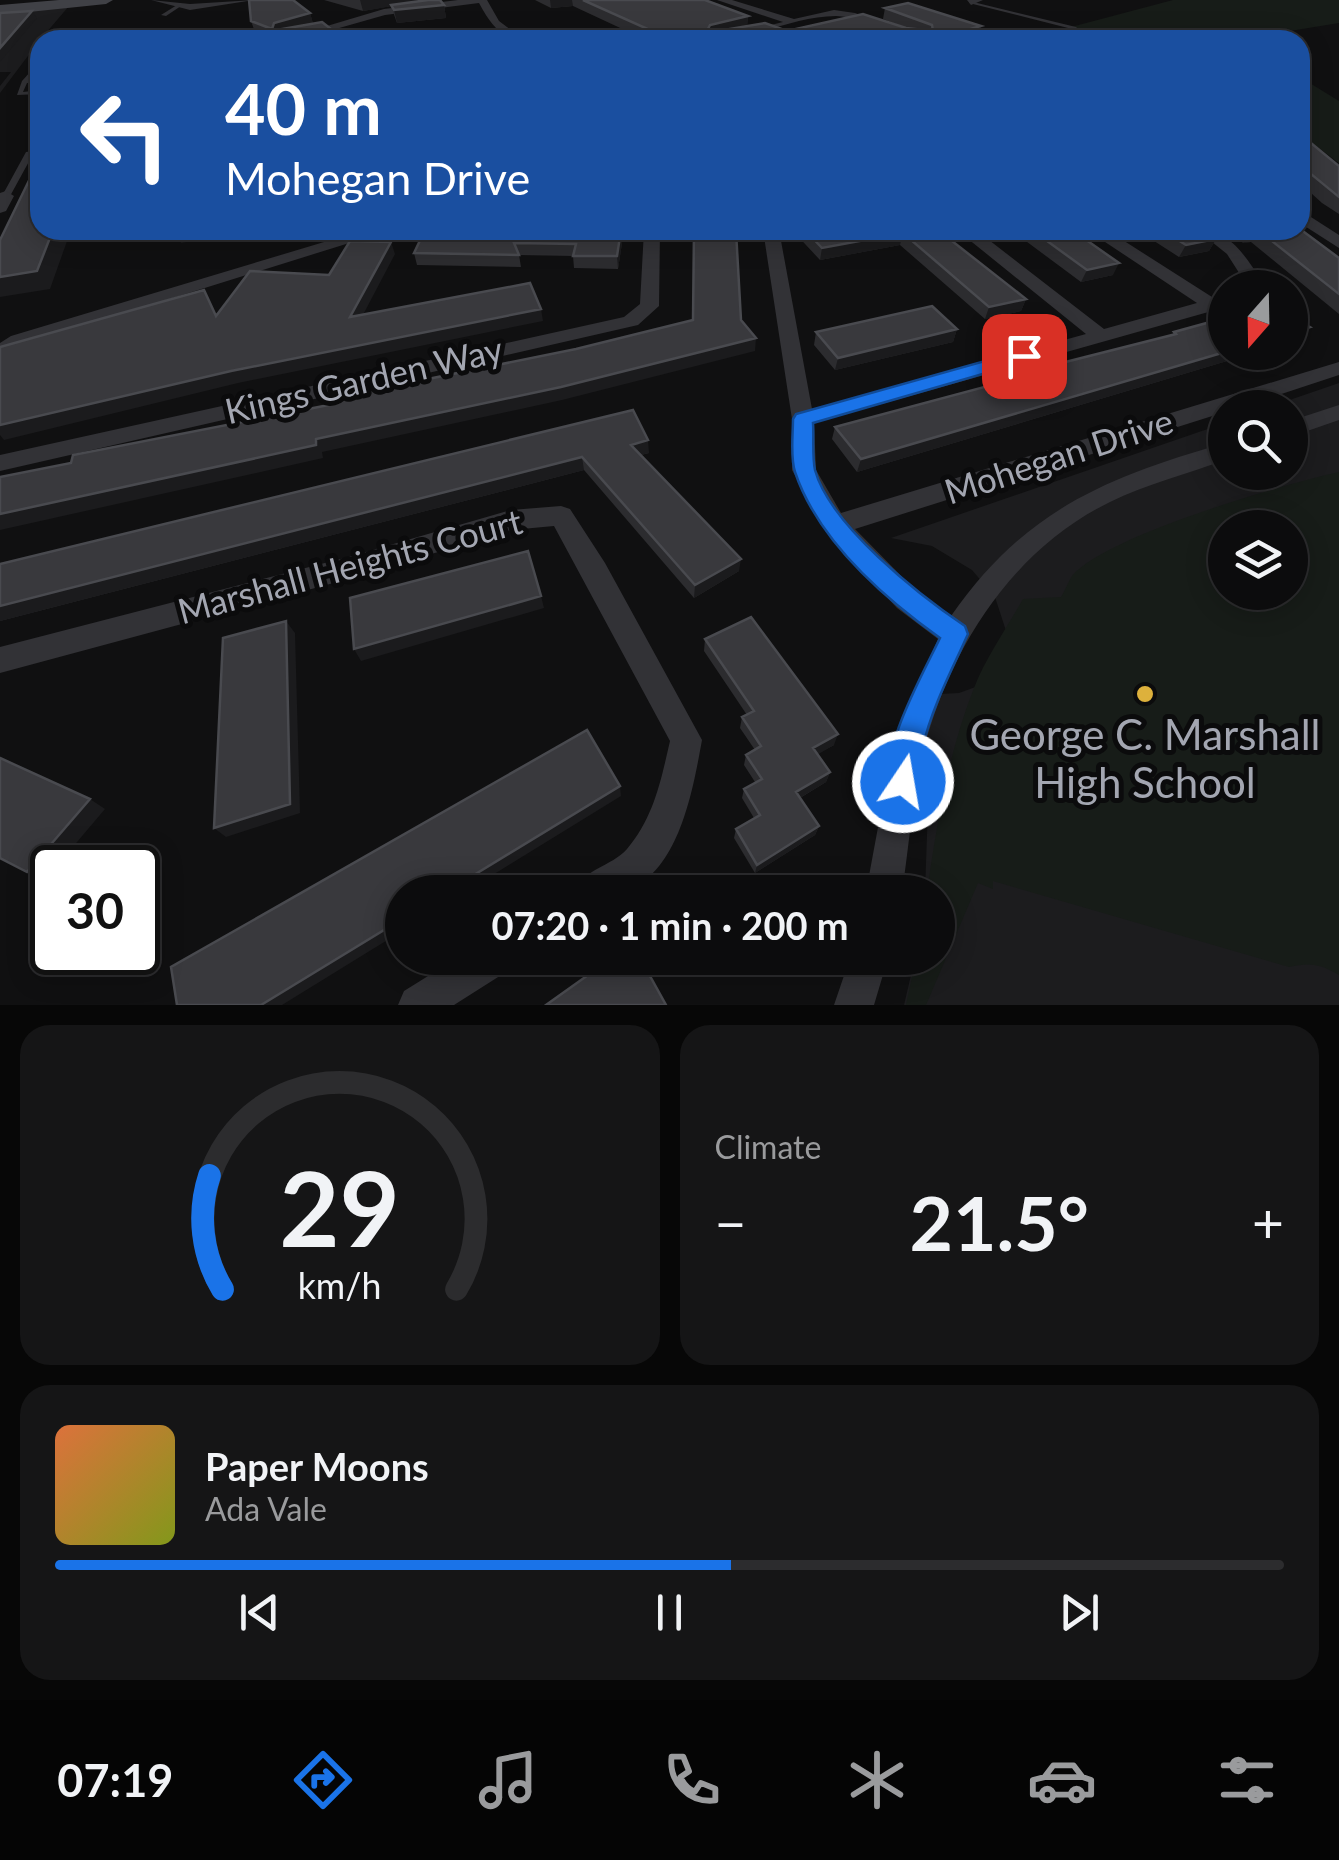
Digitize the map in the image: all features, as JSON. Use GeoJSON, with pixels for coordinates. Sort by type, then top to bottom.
{"type":"FeatureCollection","features":[{"type":"Feature","properties":{"kind":"street"},"geometry":{"type":"LineString","coordinates":[[156,0],[247,0]]}},
{"type":"Feature","properties":{"kind":"street"},"geometry":{"type":"LineString","coordinates":[[320,30],[384,12],[482,0],[495,23],[505,30]]}},
{"type":"Feature","properties":{"kind":"street"},"geometry":{"type":"LineString","coordinates":[[722,0],[792,22]]}},
{"type":"Feature","properties":{"kind":"street"},"geometry":{"type":"LineString","coordinates":[[0,10],[96,3]]}},
{"type":"Feature","properties":{"kind":"street"},"geometry":{"type":"LineString","coordinates":[[758,30],[834,13],[895,30]]}},
{"type":"Feature","properties":{"kind":"street"},"geometry":{"type":"LineString","coordinates":[[1310,221],[1339,243]]}},
{"type":"Feature","properties":{"kind":"street"},"geometry":{"type":"LineString","coordinates":[[0,352],[18,340],[347,240]]}},
{"type":"Feature","properties":{"kind":"street","name":"Kings Garden Way"},"geometry":{"type":"LineString","coordinates":[[0,463],[631,321],[649,306],[652,240]]}},
{"type":"Feature","properties":{"kind":"street"},"geometry":{"type":"LineString","coordinates":[[773,240],[803,419],[804,470],[834,525],[907,600],[955,634]]}},
{"type":"Feature","properties":{"kind":"street"},"geometry":{"type":"LineString","coordinates":[[977,240],[1098,334]]}},
{"type":"Feature","properties":{"kind":"street"},"geometry":{"type":"LineString","coordinates":[[1112,240],[1208,295]]}},
{"type":"Feature","properties":{"kind":"street"},"geometry":{"type":"LineString","coordinates":[[1218,240],[1233,251],[1246,270]]}},
{"type":"Feature","properties":{"kind":"street"},"geometry":{"type":"LineString","coordinates":[[803,419],[1208,304]]}},
{"type":"Feature","properties":{"kind":"street","name":"Mohegan Drive"},"geometry":{"type":"LineString","coordinates":[[834,525],[1339,368]]}},
{"type":"Feature","properties":{"kind":"street"},"geometry":{"type":"LineString","coordinates":[[1308,423],[1339,412]]}},
{"type":"Feature","properties":{"kind":"street"},"geometry":{"type":"LineString","coordinates":[[887,875],[909,745],[955,634],[990,583],[1060,519],[1102,496],[1208,457]]}},
{"type":"Feature","properties":{"kind":"street","name":"Marshall Heights Court"},"geometry":{"type":"LineString","coordinates":[[0,660],[352,567],[511,520],[561,516],[686,740],[671,811],[638,864],[620,875]]}},
{"type":"Feature","properties":{"kind":"street"},"geometry":{"type":"LineString","coordinates":[[418,1005],[465,975]]}},
{"type":"Feature","properties":{"kind":"street"},"geometry":{"type":"LineString","coordinates":[[854,1005],[864,975]]}},
{"type":"Feature","properties":{"kind":"lane"},"geometry":{"type":"LineString","coordinates":[[975,1],[1074,28]]}},
{"type":"Feature","properties":{"kind":"lane"},"geometry":{"type":"LineString","coordinates":[[164,14],[180,3]]}},
{"type":"Feature","properties":{"kind":"lane"},"geometry":{"type":"LineString","coordinates":[[30,76],[19,94],[30,93]]}},
{"type":"Feature","properties":{"kind":"lane"},"geometry":{"type":"LineString","coordinates":[[26,81],[30,81]]}},
{"type":"Feature","properties":{"kind":"lane"},"geometry":{"type":"LineString","coordinates":[[2,200],[30,154]]}},
{"type":"Feature","properties":{"kind":"shaded area"},"geometry":{"type":"Polygon","coordinates":[[[1173,0],[1339,0],[1339,23],[1296,30],[1060,30],[1173,0]]]}},
{"type":"Feature","properties":{"kind":"shaded area"},"geometry":{"type":"Polygon","coordinates":[[[69,6],[49,30],[30,30],[30,53],[0,93],[0,86],[11,72],[0,72],[0,12],[69,6]]]}},
{"type":"Feature","properties":{"kind":"shaded area"},"geometry":{"type":"Polygon","coordinates":[[[1310,83],[1339,101],[1339,163],[1310,141],[1310,83]]]}},
{"type":"Feature","properties":{"kind":"shaded area","name":"George C. Marshall High School"},"geometry":{"type":"Polygon","coordinates":[[[1339,383],[1339,1005],[904,1005],[911,975],[955,975],[955,875],[926,875],[928,806],[920,728],[940,694],[959,693],[981,685],[1008,637],[995,597],[972,570],[932,546],[891,538],[1208,429],[1208,490],[1308,490],[1308,394],[1339,383]]]}},
{"type":"Feature","properties":{"kind":"shaded area","name":"George C. Marshall High School"},"geometry":{"type":"Polygon","coordinates":[[[1339,472],[1339,975],[1315,965],[1289,967],[993,881],[993,889],[978,883],[955,937],[955,875],[930,875],[939,815],[957,738],[979,676],[1023,599],[1061,597],[1072,576],[1091,561],[1156,529],[1208,510],[1208,610],[1308,610],[1308,510],[1209,510],[1273,490],[1308,490],[1308,479],[1339,472]]]}},
{"type":"Feature","properties":{"kind":"shaded area","name":"George C. Marshall High School"},"geometry":{"type":"Polygon","coordinates":[[[912,975],[939,975],[926,1005],[906,1005],[912,975]]]}},
{"type":"Feature","properties":{"kind":"building"},"geometry":{"type":"Polygon","coordinates":[[[249,0],[293,0],[310,13],[274,23],[272,29],[251,21],[249,0]]]}},
{"type":"Feature","properties":{"kind":"building"},"geometry":{"type":"Polygon","coordinates":[[[440,0],[444,5],[394,10],[391,5],[440,0]]]}},
{"type":"Feature","properties":{"kind":"building"},"geometry":{"type":"Polygon","coordinates":[[[583,0],[705,0],[748,16],[710,25],[709,30],[650,30],[583,0]]]}},
{"type":"Feature","properties":{"kind":"building"},"geometry":{"type":"Polygon","coordinates":[[[908,3],[981,26],[933,30],[932,25],[885,8],[908,3]]]}},
{"type":"Feature","properties":{"kind":"building"},"geometry":{"type":"Polygon","coordinates":[[[32,11],[0,48],[0,13],[32,11]]]}},
{"type":"Feature","properties":{"kind":"building"},"geometry":{"type":"Polygon","coordinates":[[[863,14],[924,30],[791,30],[863,14]]]}},
{"type":"Feature","properties":{"kind":"building"},"geometry":{"type":"Polygon","coordinates":[[[322,22],[332,30],[277,30],[322,22]]]}},
{"type":"Feature","properties":{"kind":"building"},"geometry":{"type":"Polygon","coordinates":[[[765,23],[784,30],[724,30],[765,23]]]}},
{"type":"Feature","properties":{"kind":"building"},"geometry":{"type":"Polygon","coordinates":[[[1310,142],[1339,166],[1339,197],[1310,173],[1310,142]]]}},
{"type":"Feature","properties":{"kind":"building"},"geometry":{"type":"Polygon","coordinates":[[[30,178],[30,240],[49,240],[37,271],[0,277],[0,240],[30,178]]]}},
{"type":"Feature","properties":{"kind":"building"},"geometry":{"type":"Polygon","coordinates":[[[1310,236],[1339,258],[1339,294],[1271,240],[1310,240],[1310,236]]]}},
{"type":"Feature","properties":{"kind":"building"},"geometry":{"type":"Polygon","coordinates":[[[420,240],[619,240],[617,256],[573,256],[576,244],[514,243],[519,255],[414,253],[420,240]]]}},
{"type":"Feature","properties":{"kind":"building"},"geometry":{"type":"Polygon","coordinates":[[[694,240],[737,240],[741,320],[756,338],[561,387],[316,439],[316,445],[0,514],[0,477],[71,463],[73,455],[339,403],[339,397],[576,349],[693,320],[694,240]]]}},
{"type":"Feature","properties":{"kind":"building"},"geometry":{"type":"Polygon","coordinates":[[[814,240],[865,240],[822,248],[814,240]]]}},
{"type":"Feature","properties":{"kind":"building"},"geometry":{"type":"Polygon","coordinates":[[[911,240],[951,240],[1026,299],[989,307],[911,240]]]}},
{"type":"Feature","properties":{"kind":"building"},"geometry":{"type":"Polygon","coordinates":[[[1046,240],[1086,240],[1119,263],[1087,270],[1046,240]]]}},
{"type":"Feature","properties":{"kind":"building"},"geometry":{"type":"Polygon","coordinates":[[[1178,240],[1211,240],[1186,245],[1178,240]]]}},
{"type":"Feature","properties":{"kind":"building"},"geometry":{"type":"Polygon","coordinates":[[[350,241],[391,242],[350,317],[530,283],[541,309],[231,371],[0,425],[0,347],[204,290],[216,316],[250,271],[329,275],[350,241]]]}},
{"type":"Feature","properties":{"kind":"building"},"geometry":{"type":"Polygon","coordinates":[[[932,306],[957,329],[838,358],[816,332],[932,306]]]}},
{"type":"Feature","properties":{"kind":"building"},"geometry":{"type":"Polygon","coordinates":[[[1208,323],[1208,357],[861,459],[835,427],[1176,334],[1208,323]]]}},
{"type":"Feature","properties":{"kind":"building"},"geometry":{"type":"Polygon","coordinates":[[[633,410],[648,440],[631,445],[741,559],[695,585],[582,457],[0,606],[0,564],[633,410]]]}},
{"type":"Feature","properties":{"kind":"building"},"geometry":{"type":"Polygon","coordinates":[[[528,551],[541,596],[354,649],[350,598],[528,551]]]}},
{"type":"Feature","properties":{"kind":"building"},"geometry":{"type":"Polygon","coordinates":[[[751,617],[838,734],[813,748],[830,772],[796,792],[819,826],[757,865],[736,829],[760,815],[744,789],[762,779],[746,755],[761,746],[742,717],[754,711],[705,639],[751,617]]]}},
{"type":"Feature","properties":{"kind":"building"},"geometry":{"type":"Polygon","coordinates":[[[286,621],[290,804],[214,828],[223,638],[286,621]]]}},
{"type":"Feature","properties":{"kind":"building"},"geometry":{"type":"Polygon","coordinates":[[[587,730],[620,786],[474,875],[385,875],[385,929],[261,1005],[177,1005],[171,967],[587,730]]]}},
{"type":"Feature","properties":{"kind":"building"},"geometry":{"type":"Polygon","coordinates":[[[0,758],[90,799],[50,845],[30,845],[27,872],[0,858],[0,758]]]}},
{"type":"Feature","properties":{"kind":"building"},"geometry":{"type":"Polygon","coordinates":[[[588,975],[649,975],[666,1005],[546,1005],[588,975]]]}},
{"type":"Feature","properties":{"kind":"place","name":"George C. Marshall High School"},"geometry":{"type":"Point","coordinates":[1145,694]}},
{"type":"Feature","properties":{"kind":"route"},"geometry":{"type":"LineString","coordinates":[[903,782],[909,745],[955,634],[907,600],[834,525],[804,470],[803,419],[1024,356]]}}]}
